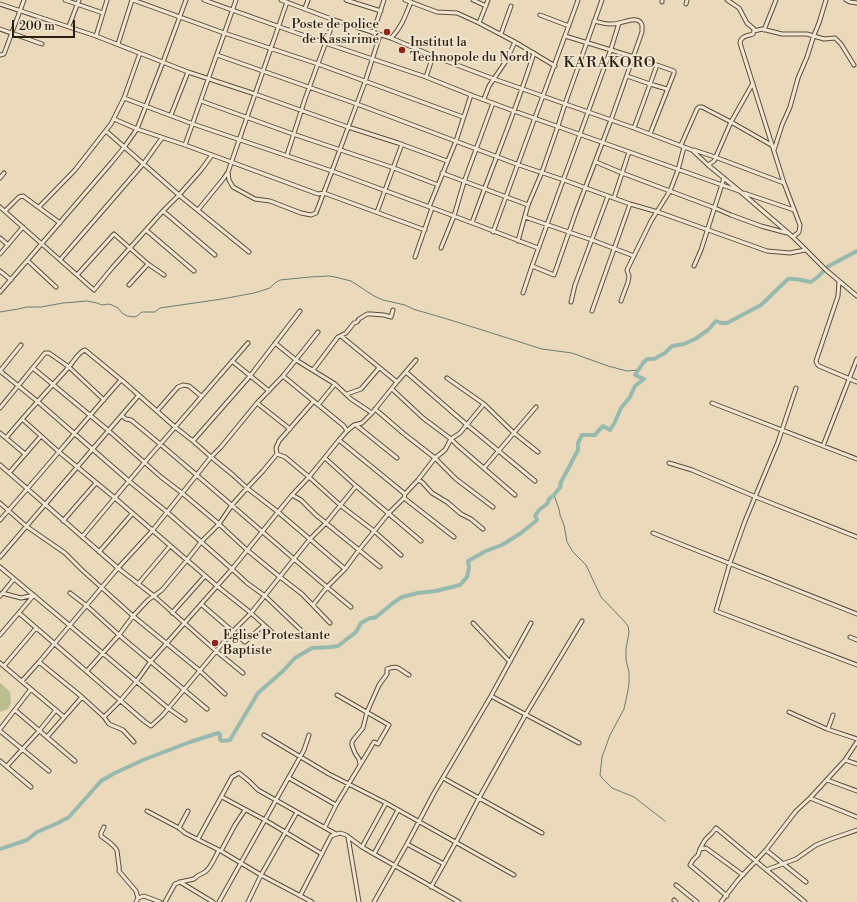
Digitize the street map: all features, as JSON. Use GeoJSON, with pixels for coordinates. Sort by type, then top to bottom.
{"type":"FeatureCollection","features":[{"type":"Feature","properties":{"kind":"street"},"geometry":{"type":"LineString","coordinates":[[0,55],[4,54],[24,0]]}},
{"type":"Feature","properties":{"kind":"street"},"geometry":{"type":"LineString","coordinates":[[65,0],[103,13]]}},
{"type":"Feature","properties":{"kind":"street"},"geometry":{"type":"LineString","coordinates":[[69,26],[79,0]]}},
{"type":"Feature","properties":{"kind":"street"},"geometry":{"type":"LineString","coordinates":[[96,36],[107,0]]}},
{"type":"Feature","properties":{"kind":"street"},"geometry":{"type":"LineString","coordinates":[[118,44],[132,0],[224,33],[318,64],[463,117]]}},
{"type":"Feature","properties":{"kind":"street"},"geometry":{"type":"LineString","coordinates":[[0,292],[125,146],[137,129],[164,62],[186,0]]}},
{"type":"Feature","properties":{"kind":"street"},"geometry":{"type":"LineString","coordinates":[[204,0],[426,77],[514,111],[742,193],[794,210]]}},
{"type":"Feature","properties":{"kind":"street"},"geometry":{"type":"LineString","coordinates":[[185,145],[236,0]]}},
{"type":"Feature","properties":{"kind":"street"},"geometry":{"type":"LineString","coordinates":[[281,0],[334,20],[391,38],[494,79],[588,111],[784,183]]}},
{"type":"Feature","properties":{"kind":"street"},"geometry":{"type":"LineString","coordinates":[[305,8],[308,0]]}},
{"type":"Feature","properties":{"kind":"street"},"geometry":{"type":"LineString","coordinates":[[346,0],[380,11]]}},
{"type":"Feature","properties":{"kind":"street"},"geometry":{"type":"LineString","coordinates":[[373,33],[384,0]]}},
{"type":"Feature","properties":{"kind":"street"},"geometry":{"type":"LineString","coordinates":[[405,0],[437,12],[457,13],[501,34],[555,66]]}},
{"type":"Feature","properties":{"kind":"street"},"geometry":{"type":"LineString","coordinates":[[472,0],[486,6]]}},
{"type":"Feature","properties":{"kind":"street"},"geometry":{"type":"LineString","coordinates":[[479,23],[488,0]]}},
{"type":"Feature","properties":{"kind":"street"},"geometry":{"type":"LineString","coordinates":[[493,232],[519,165],[578,0]]}},
{"type":"Feature","properties":{"kind":"street"},"geometry":{"type":"LineString","coordinates":[[518,241],[528,205],[542,172],[602,0]]}},
{"type":"Feature","properties":{"kind":"street"},"geometry":{"type":"LineString","coordinates":[[727,0],[739,8],[747,23],[754,29],[754,31]]}},
{"type":"Feature","properties":{"kind":"street"},"geometry":{"type":"LineString","coordinates":[[764,30],[776,0]]}},
{"type":"Feature","properties":{"kind":"street"},"geometry":{"type":"LineString","coordinates":[[773,148],[790,107],[798,78],[807,57],[826,0]]}},
{"type":"Feature","properties":{"kind":"street"},"geometry":{"type":"LineString","coordinates":[[846,0],[857,3]]}},
{"type":"Feature","properties":{"kind":"street"},"geometry":{"type":"LineString","coordinates":[[391,38],[398,31],[411,1]]}},
{"type":"Feature","properties":{"kind":"street"},"geometry":{"type":"LineString","coordinates":[[198,210],[228,172],[272,49],[287,2]]}},
{"type":"Feature","properties":{"kind":"street"},"geometry":{"type":"LineString","coordinates":[[0,4],[69,26],[188,72],[402,144],[447,161]]}},
{"type":"Feature","properties":{"kind":"street"},"geometry":{"type":"LineString","coordinates":[[501,34],[511,6]]}},
{"type":"Feature","properties":{"kind":"street"},"geometry":{"type":"LineString","coordinates":[[540,15],[569,26]]}},
{"type":"Feature","properties":{"kind":"street"},"geometry":{"type":"LineString","coordinates":[[287,155],[309,88],[334,20]]}},
{"type":"Feature","properties":{"kind":"street"},"geometry":{"type":"LineString","coordinates":[[532,266],[554,275],[642,32],[642,25],[637,21],[631,20],[606,24],[594,21]]}},
{"type":"Feature","properties":{"kind":"street"},"geometry":{"type":"LineString","coordinates":[[523,293],[619,23]]}},
{"type":"Feature","properties":{"kind":"street"},"geometry":{"type":"LineString","coordinates":[[0,29],[42,44]]}},
{"type":"Feature","properties":{"kind":"street"},"geometry":{"type":"LineString","coordinates":[[793,237],[799,232],[800,225],[784,183],[740,43],[742,38],[753,34],[754,31],[759,29],[782,34],[800,33],[814,35],[824,39],[835,38],[841,44],[854,65]]}},
{"type":"Feature","properties":{"kind":"street"},"geometry":{"type":"LineString","coordinates":[[228,172],[229,180],[234,187],[255,199],[270,202],[301,213],[311,215],[316,213],[365,82],[380,35]]}},
{"type":"Feature","properties":{"kind":"street"},"geometry":{"type":"LineString","coordinates":[[565,36],[611,49],[674,71],[650,134]]}},
{"type":"Feature","properties":{"kind":"street"},"geometry":{"type":"LineString","coordinates":[[484,99],[489,86],[506,61],[515,42]]}},
{"type":"Feature","properties":{"kind":"street"},"geometry":{"type":"LineString","coordinates":[[39,207],[74,170],[114,119],[124,98],[140,53]]}},
{"type":"Feature","properties":{"kind":"street"},"geometry":{"type":"LineString","coordinates":[[472,223],[484,188],[523,89],[534,53]]}},
{"type":"Feature","properties":{"kind":"street"},"geometry":{"type":"LineString","coordinates":[[217,55],[357,104],[519,165],[767,251],[790,253],[805,250]]}},
{"type":"Feature","properties":{"kind":"street"},"geometry":{"type":"LineString","coordinates":[[426,77],[433,56]]}},
{"type":"Feature","properties":{"kind":"street"},"geometry":{"type":"LineString","coordinates":[[634,128],[657,65]]}},
{"type":"Feature","properties":{"kind":"street"},"geometry":{"type":"LineString","coordinates":[[170,115],[188,72]]}},
{"type":"Feature","properties":{"kind":"street"},"geometry":{"type":"LineString","coordinates":[[627,76],[667,88]]}},
{"type":"Feature","properties":{"kind":"street"},"geometry":{"type":"LineString","coordinates":[[708,165],[714,160],[731,122],[753,83]]}},
{"type":"Feature","properties":{"kind":"street"},"geometry":{"type":"LineString","coordinates":[[415,257],[442,173],[456,141],[471,95]]}},
{"type":"Feature","properties":{"kind":"street"},"geometry":{"type":"LineString","coordinates":[[124,98],[193,124],[287,155],[385,190],[538,248]]}},
{"type":"Feature","properties":{"kind":"street"},"geometry":{"type":"LineString","coordinates":[[201,101],[394,168],[438,185]]}},
{"type":"Feature","properties":{"kind":"street"},"geometry":{"type":"LineString","coordinates":[[442,248],[476,148],[494,103]]}},
{"type":"Feature","properties":{"kind":"street"},"geometry":{"type":"LineString","coordinates":[[621,301],[628,282],[629,276],[627,270],[651,221],[670,191],[678,170],[682,146],[697,109],[702,107],[731,122],[773,148]]}},
{"type":"Feature","properties":{"kind":"street"},"geometry":{"type":"LineString","coordinates":[[114,119],[137,129],[318,194],[324,193],[424,230]]}},
{"type":"Feature","properties":{"kind":"street"},"geometry":{"type":"LineString","coordinates":[[106,131],[249,252]]}},
{"type":"Feature","properties":{"kind":"street"},"geometry":{"type":"LineString","coordinates":[[60,260],[144,163],[162,138]]}},
{"type":"Feature","properties":{"kind":"street"},"geometry":{"type":"LineString","coordinates":[[377,212],[402,144]]}},
{"type":"Feature","properties":{"kind":"street"},"geometry":{"type":"LineString","coordinates":[[692,150],[793,237],[825,270],[857,296]]}},
{"type":"Feature","properties":{"kind":"street"},"geometry":{"type":"LineString","coordinates":[[614,198],[629,152]]}},
{"type":"Feature","properties":{"kind":"street"},"geometry":{"type":"LineString","coordinates":[[0,207],[94,290],[163,211],[180,195],[212,155]]}},
{"type":"Feature","properties":{"kind":"street"},"geometry":{"type":"LineString","coordinates":[[596,162],[622,174],[731,215],[788,234]]}},
{"type":"Feature","properties":{"kind":"street"},"geometry":{"type":"LineString","coordinates":[[0,178],[4,173]]}},
{"type":"Feature","properties":{"kind":"street"},"geometry":{"type":"LineString","coordinates":[[442,173],[528,205]]}},
{"type":"Feature","properties":{"kind":"street"},"geometry":{"type":"LineString","coordinates":[[694,266],[701,250],[724,178]]}},
{"type":"Feature","properties":{"kind":"street"},"geometry":{"type":"LineString","coordinates":[[5,211],[23,196],[60,223]]}},
{"type":"Feature","properties":{"kind":"street"},"geometry":{"type":"LineString","coordinates":[[572,302],[575,285],[608,196]]}},
{"type":"Feature","properties":{"kind":"street"},"geometry":{"type":"LineString","coordinates":[[592,311],[630,204]]}},
{"type":"Feature","properties":{"kind":"street"},"geometry":{"type":"LineString","coordinates":[[163,211],[215,255]]}},
{"type":"Feature","properties":{"kind":"street"},"geometry":{"type":"LineString","coordinates":[[525,216],[634,256]]}},
{"type":"Feature","properties":{"kind":"street"},"geometry":{"type":"LineString","coordinates":[[0,254],[23,227]]}},
{"type":"Feature","properties":{"kind":"street"},"geometry":{"type":"LineString","coordinates":[[146,230],[194,271]]}},
{"type":"Feature","properties":{"kind":"street"},"geometry":{"type":"LineString","coordinates":[[77,275],[114,234],[148,264],[164,275]]}},
{"type":"Feature","properties":{"kind":"street"},"geometry":{"type":"LineString","coordinates":[[0,238],[8,245]]}},
{"type":"Feature","properties":{"kind":"street"},"geometry":{"type":"LineString","coordinates":[[28,261],[56,287]]}},
{"type":"Feature","properties":{"kind":"street"},"geometry":{"type":"LineString","coordinates":[[129,285],[148,264]]}},
{"type":"Feature","properties":{"kind":"street"},"geometry":{"type":"LineString","coordinates":[[0,271],[11,280]]}},
{"type":"Feature","properties":{"kind":"street"},"geometry":{"type":"LineString","coordinates":[[839,282],[838,296],[816,361],[819,366],[857,382]]}},
{"type":"Feature","properties":{"kind":"street"},"geometry":{"type":"LineString","coordinates":[[313,370],[338,337],[346,333],[354,323],[366,314],[378,314],[391,317],[393,310]]}},
{"type":"Feature","properties":{"kind":"street"},"geometry":{"type":"LineString","coordinates":[[193,441],[250,376],[300,312]]}},
{"type":"Feature","properties":{"kind":"street"},"geometry":{"type":"LineString","coordinates":[[22,681],[118,568],[152,531],[211,457],[257,403],[283,376],[318,332]]}},
{"type":"Feature","properties":{"kind":"street"},"geometry":{"type":"LineString","coordinates":[[341,336],[397,382]]}},
{"type":"Feature","properties":{"kind":"street"},"geometry":{"type":"LineString","coordinates":[[82,537],[201,396],[248,343]]}},
{"type":"Feature","properties":{"kind":"street"},"geometry":{"type":"LineString","coordinates":[[275,343],[296,360],[335,384],[372,413]]}},
{"type":"Feature","properties":{"kind":"street"},"geometry":{"type":"LineString","coordinates":[[21,345],[0,371],[167,512],[232,568],[247,583],[265,596],[304,633]]}},
{"type":"Feature","properties":{"kind":"street"},"geometry":{"type":"LineString","coordinates":[[6,438],[37,401],[81,352],[85,350],[345,569]]}},
{"type":"Feature","properties":{"kind":"street"},"geometry":{"type":"LineString","coordinates":[[0,408],[44,353],[49,353],[69,367],[104,400]]}},
{"type":"Feature","properties":{"kind":"street"},"geometry":{"type":"LineString","coordinates":[[823,446],[857,359]]}},
{"type":"Feature","properties":{"kind":"street"},"geometry":{"type":"LineString","coordinates":[[104,717],[136,682],[152,661],[339,440],[347,431],[362,423],[372,413],[416,360]]}},
{"type":"Feature","properties":{"kind":"street"},"geometry":{"type":"LineString","coordinates":[[232,361],[269,391]]}},
{"type":"Feature","properties":{"kind":"street"},"geometry":{"type":"LineString","coordinates":[[33,368],[161,478],[182,493],[247,550],[302,594],[330,622]]}},
{"type":"Feature","properties":{"kind":"street"},"geometry":{"type":"LineString","coordinates":[[347,394],[361,389],[379,368]]}},
{"type":"Feature","properties":{"kind":"street"},"geometry":{"type":"LineString","coordinates":[[406,372],[535,481]]}},
{"type":"Feature","properties":{"kind":"street"},"geometry":{"type":"LineString","coordinates":[[283,376],[344,426],[347,431]]}},
{"type":"Feature","properties":{"kind":"street"},"geometry":{"type":"LineString","coordinates":[[447,378],[484,404],[514,433],[538,452]]}},
{"type":"Feature","properties":{"kind":"street"},"geometry":{"type":"LineString","coordinates":[[0,520],[121,380]]}},
{"type":"Feature","properties":{"kind":"street"},"geometry":{"type":"LineString","coordinates":[[318,405],[335,384]]}},
{"type":"Feature","properties":{"kind":"street"},"geometry":{"type":"LineString","coordinates":[[157,411],[178,387],[183,385],[189,386],[201,396]]}},
{"type":"Feature","properties":{"kind":"street"},"geometry":{"type":"LineString","coordinates":[[796,388],[775,448],[745,521],[730,563],[716,611],[857,665]]}},
{"type":"Feature","properties":{"kind":"street"},"geometry":{"type":"LineString","coordinates":[[392,389],[423,418],[451,439],[515,495]]}},
{"type":"Feature","properties":{"kind":"street"},"geometry":{"type":"LineString","coordinates":[[0,556],[139,395]]}},
{"type":"Feature","properties":{"kind":"street"},"geometry":{"type":"LineString","coordinates":[[87,671],[119,635],[133,616],[148,600],[162,590],[188,560],[201,542],[219,524],[232,505],[277,454],[277,444],[313,402]]}},
{"type":"Feature","properties":{"kind":"street"},"geometry":{"type":"LineString","coordinates":[[257,403],[290,430]]}},
{"type":"Feature","properties":{"kind":"street"},"geometry":{"type":"LineString","coordinates":[[712,403],[857,459]]}},
{"type":"Feature","properties":{"kind":"street"},"geometry":{"type":"LineString","coordinates":[[313,605],[327,587],[345,569],[388,514],[404,498],[405,494],[435,458],[445,450],[451,439],[460,433],[484,404]]}},
{"type":"Feature","properties":{"kind":"street"},"geometry":{"type":"LineString","coordinates":[[484,468],[536,408]]}},
{"type":"Feature","properties":{"kind":"street"},"geometry":{"type":"LineString","coordinates":[[375,409],[435,458],[456,479],[493,507]]}},
{"type":"Feature","properties":{"kind":"street"},"geometry":{"type":"LineString","coordinates":[[122,416],[131,420],[160,444],[294,560],[352,607]]}},
{"type":"Feature","properties":{"kind":"street"},"geometry":{"type":"LineString","coordinates":[[22,419],[272,632]]}},
{"type":"Feature","properties":{"kind":"street"},"geometry":{"type":"LineString","coordinates":[[356,425],[397,458]]}},
{"type":"Feature","properties":{"kind":"street"},"geometry":{"type":"LineString","coordinates":[[344,426],[351,428]]}},
{"type":"Feature","properties":{"kind":"street"},"geometry":{"type":"LineString","coordinates":[[0,433],[25,454]]}},
{"type":"Feature","properties":{"kind":"street"},"geometry":{"type":"LineString","coordinates":[[9,473],[41,436]]}},
{"type":"Feature","properties":{"kind":"street"},"geometry":{"type":"LineString","coordinates":[[339,440],[405,494]]}},
{"type":"Feature","properties":{"kind":"street"},"geometry":{"type":"LineString","coordinates":[[277,454],[285,457],[401,555]]}},
{"type":"Feature","properties":{"kind":"street"},"geometry":{"type":"LineString","coordinates":[[325,458],[421,541]]}},
{"type":"Feature","properties":{"kind":"street"},"geometry":{"type":"LineString","coordinates":[[669,463],[692,470],[857,537]]}},
{"type":"Feature","properties":{"kind":"street"},"geometry":{"type":"LineString","coordinates":[[0,465],[63,521],[118,568],[154,596],[243,673]]}},
{"type":"Feature","properties":{"kind":"street"},"geometry":{"type":"LineString","coordinates":[[418,480],[422,482],[432,493],[447,502],[461,514],[472,519],[483,529]]}},
{"type":"Feature","properties":{"kind":"street"},"geometry":{"type":"LineString","coordinates":[[63,521],[96,482]]}},
{"type":"Feature","properties":{"kind":"street"},"geometry":{"type":"LineString","coordinates":[[19,613],[151,726],[162,716],[199,670],[251,613],[356,486]]}},
{"type":"Feature","properties":{"kind":"street"},"geometry":{"type":"LineString","coordinates":[[292,495],[301,500],[316,515],[380,567]]}},
{"type":"Feature","properties":{"kind":"street"},"geometry":{"type":"LineString","coordinates":[[404,498],[454,537]]}},
{"type":"Feature","properties":{"kind":"street"},"geometry":{"type":"LineString","coordinates":[[0,503],[26,526],[65,553],[133,616],[199,670],[225,694]]}},
{"type":"Feature","properties":{"kind":"street"},"geometry":{"type":"LineString","coordinates":[[100,552],[132,514]]}},
{"type":"Feature","properties":{"kind":"street"},"geometry":{"type":"LineString","coordinates":[[653,533],[857,614]]}},
{"type":"Feature","properties":{"kind":"street"},"geometry":{"type":"LineString","coordinates":[[138,584],[170,546]]}},
{"type":"Feature","properties":{"kind":"street"},"geometry":{"type":"LineString","coordinates":[[0,567],[136,682],[185,720]]}},
{"type":"Feature","properties":{"kind":"street"},"geometry":{"type":"LineString","coordinates":[[172,612],[183,602],[205,576]]}},
{"type":"Feature","properties":{"kind":"street"},"geometry":{"type":"LineString","coordinates":[[1,595],[14,579]]}},
{"type":"Feature","properties":{"kind":"street"},"geometry":{"type":"LineString","coordinates":[[70,593],[207,708]]}},
{"type":"Feature","properties":{"kind":"street"},"geometry":{"type":"LineString","coordinates":[[1,595],[21,598],[34,595]]}},
{"type":"Feature","properties":{"kind":"street"},"geometry":{"type":"LineString","coordinates":[[0,635],[34,595]]}},
{"type":"Feature","properties":{"kind":"street"},"geometry":{"type":"LineString","coordinates":[[201,604],[245,642],[264,625]]}},
{"type":"Feature","properties":{"kind":"street"},"geometry":{"type":"LineString","coordinates":[[431,887],[526,714],[582,621]]}},
{"type":"Feature","properties":{"kind":"street"},"geometry":{"type":"LineString","coordinates":[[473,622],[510,662]]}},
{"type":"Feature","properties":{"kind":"street"},"geometry":{"type":"LineString","coordinates":[[374,902],[443,778],[491,696],[531,622]]}},
{"type":"Feature","properties":{"kind":"street"},"geometry":{"type":"LineString","coordinates":[[4,666],[36,628]]}},
{"type":"Feature","properties":{"kind":"street"},"geometry":{"type":"LineString","coordinates":[[850,637],[857,640]]}},
{"type":"Feature","properties":{"kind":"street"},"geometry":{"type":"LineString","coordinates":[[39,662],[82,697],[110,724],[123,730],[134,742]]}},
{"type":"Feature","properties":{"kind":"street"},"geometry":{"type":"LineString","coordinates":[[0,663],[64,717]]}},
{"type":"Feature","properties":{"kind":"street"},"geometry":{"type":"LineString","coordinates":[[360,764],[352,745],[354,739],[363,728],[367,712],[379,685],[387,674],[387,669],[397,667],[410,675]]}},
{"type":"Feature","properties":{"kind":"street"},"geometry":{"type":"LineString","coordinates":[[31,690],[0,730],[22,750],[49,771]]}},
{"type":"Feature","properties":{"kind":"street"},"geometry":{"type":"LineString","coordinates":[[325,827],[360,764],[374,742],[378,744],[389,725],[337,695]]}},
{"type":"Feature","properties":{"kind":"street"},"geometry":{"type":"LineString","coordinates":[[491,696],[579,744]]}},
{"type":"Feature","properties":{"kind":"street"},"geometry":{"type":"LineString","coordinates":[[47,737],[82,697]]}},
{"type":"Feature","properties":{"kind":"street"},"geometry":{"type":"LineString","coordinates":[[15,710],[75,761]]}},
{"type":"Feature","properties":{"kind":"street"},"geometry":{"type":"LineString","coordinates":[[7,766],[56,710]]}},
{"type":"Feature","properties":{"kind":"street"},"geometry":{"type":"LineString","coordinates":[[789,712],[828,729],[857,739]]}},
{"type":"Feature","properties":{"kind":"street"},"geometry":{"type":"LineString","coordinates":[[828,729],[833,716]]}},
{"type":"Feature","properties":{"kind":"street"},"geometry":{"type":"LineString","coordinates":[[264,735],[329,774],[419,821],[514,875]]}},
{"type":"Feature","properties":{"kind":"street"},"geometry":{"type":"LineString","coordinates":[[219,902],[301,757],[309,735]]}},
{"type":"Feature","properties":{"kind":"street"},"geometry":{"type":"LineString","coordinates":[[721,902],[766,850],[796,812],[845,760],[857,742]]}},
{"type":"Feature","properties":{"kind":"street"},"geometry":{"type":"LineString","coordinates":[[845,760],[857,764]]}},
{"type":"Feature","properties":{"kind":"street"},"geometry":{"type":"LineString","coordinates":[[0,761],[31,787]]}},
{"type":"Feature","properties":{"kind":"street"},"geometry":{"type":"LineString","coordinates":[[198,839],[232,777],[239,773],[258,790],[336,834]]}},
{"type":"Feature","properties":{"kind":"street"},"geometry":{"type":"LineString","coordinates":[[289,778],[336,805]]}},
{"type":"Feature","properties":{"kind":"street"},"geometry":{"type":"LineString","coordinates":[[443,778],[542,833]]}},
{"type":"Feature","properties":{"kind":"street"},"geometry":{"type":"LineString","coordinates":[[827,780],[857,791]]}},
{"type":"Feature","properties":{"kind":"street"},"geometry":{"type":"LineString","coordinates":[[222,796],[322,854]]}},
{"type":"Feature","properties":{"kind":"street"},"geometry":{"type":"LineString","coordinates":[[810,798],[857,817]]}},
{"type":"Feature","properties":{"kind":"street"},"geometry":{"type":"LineString","coordinates":[[362,847],[386,803]]}},
{"type":"Feature","properties":{"kind":"street"},"geometry":{"type":"LineString","coordinates":[[165,902],[175,884],[194,879],[198,874],[205,872],[245,810]]}},
{"type":"Feature","properties":{"kind":"street"},"geometry":{"type":"LineString","coordinates":[[374,854],[398,810]]}},
{"type":"Feature","properties":{"kind":"street"},"geometry":{"type":"LineString","coordinates":[[147,811],[179,828],[185,833],[220,850],[261,876],[300,896],[304,900],[312,902]]}},
{"type":"Feature","properties":{"kind":"street"},"geometry":{"type":"LineString","coordinates":[[179,828],[188,811]]}},
{"type":"Feature","properties":{"kind":"street"},"geometry":{"type":"LineString","coordinates":[[248,902],[297,812]]}},
{"type":"Feature","properties":{"kind":"street"},"geometry":{"type":"LineString","coordinates":[[104,828],[101,836],[116,848],[119,871],[136,891],[138,898],[136,902]]}},
{"type":"Feature","properties":{"kind":"street"},"geometry":{"type":"LineString","coordinates":[[727,896],[690,865],[698,855],[705,840],[716,828],[806,902]]}},
{"type":"Feature","properties":{"kind":"street"},"geometry":{"type":"LineString","coordinates":[[766,870],[796,859],[816,845],[857,830]]}},
{"type":"Feature","properties":{"kind":"street"},"geometry":{"type":"LineString","coordinates":[[300,896],[331,836],[340,833],[346,834],[362,847],[459,902]]}},
{"type":"Feature","properties":{"kind":"street"},"geometry":{"type":"LineString","coordinates":[[348,836],[359,902]]}},
{"type":"Feature","properties":{"kind":"street"},"geometry":{"type":"LineString","coordinates":[[407,844],[444,864]]}},
{"type":"Feature","properties":{"kind":"street"},"geometry":{"type":"LineString","coordinates":[[700,849],[706,848],[743,875]]}},
{"type":"Feature","properties":{"kind":"street"},"geometry":{"type":"LineString","coordinates":[[766,850],[806,882]]}},
{"type":"Feature","properties":{"kind":"street"},"geometry":{"type":"LineString","coordinates":[[180,882],[213,902]]}},
{"type":"Feature","properties":{"kind":"street"},"geometry":{"type":"LineString","coordinates":[[676,885],[697,902]]}},
{"type":"Feature","properties":{"kind":"street"},"geometry":{"type":"LineString","coordinates":[[138,898],[144,896],[160,902]]}},
{"type":"Feature","properties":{"kind":"green space"},"geometry":{"type":"Polygon","coordinates":[[[0,683],[10,692],[11,703],[8,709],[0,712],[0,683]]]}},
{"type":"Feature","properties":{"kind":"waterway"},"geometry":{"type":"LineString","coordinates":[[0,849],[27,840],[37,832],[69,817],[101,781],[113,774],[143,760],[218,733],[220,734],[220,739],[222,741],[230,740],[258,693],[295,658],[312,648],[338,646],[356,632],[361,623],[370,618],[376,617],[402,597],[460,585],[467,577],[469,568],[468,561],[486,551],[502,545],[536,521],[537,519],[535,516],[539,510],[547,504],[549,499],[561,486],[560,484],[578,450],[578,443],[582,435],[595,435],[603,426],[610,430],[621,408],[630,397],[635,386],[644,379],[635,375],[647,359],[654,359],[665,353],[672,346],[684,344],[695,339],[708,330],[716,321],[727,323],[761,305],[788,279],[811,282],[827,267],[857,251]]}},
{"type":"Feature","properties":{"kind":"waterway"},"geometry":{"type":"LineString","coordinates":[[0,312],[27,307],[41,307],[87,301],[102,305],[112,305],[127,316],[134,317],[142,312],[155,312],[160,308],[254,293],[270,288],[280,280],[329,276],[351,281],[383,300],[405,305],[413,309],[542,349],[572,353],[627,371],[638,370]]}},
{"type":"Feature","properties":{"kind":"waterway"},"geometry":{"type":"LineString","coordinates":[[554,495],[564,525],[567,542],[573,552],[586,565],[601,597],[624,621],[628,626],[629,632],[626,649],[626,660],[629,672],[628,690],[624,709],[610,735],[602,757],[600,775],[612,788],[634,797],[665,821]]}},
{"type":"Feature","properties":{"kind":"place","name":"Poste de police de Kassirimé"},"geometry":{"type":"Point","coordinates":[387,32]}},
{"type":"Feature","properties":{"kind":"place","name":"Institut la Technopole du Nord"},"geometry":{"type":"Point","coordinates":[402,50]}},
{"type":"Feature","properties":{"kind":"place","name":"Eglise Protestante Baptiste"},"geometry":{"type":"Point","coordinates":[215,643]}},
{"type":"Feature","properties":{"kind":"district","name":"KARAKORO"},"geometry":{"type":"Point","coordinates":[610,63]}}]}
